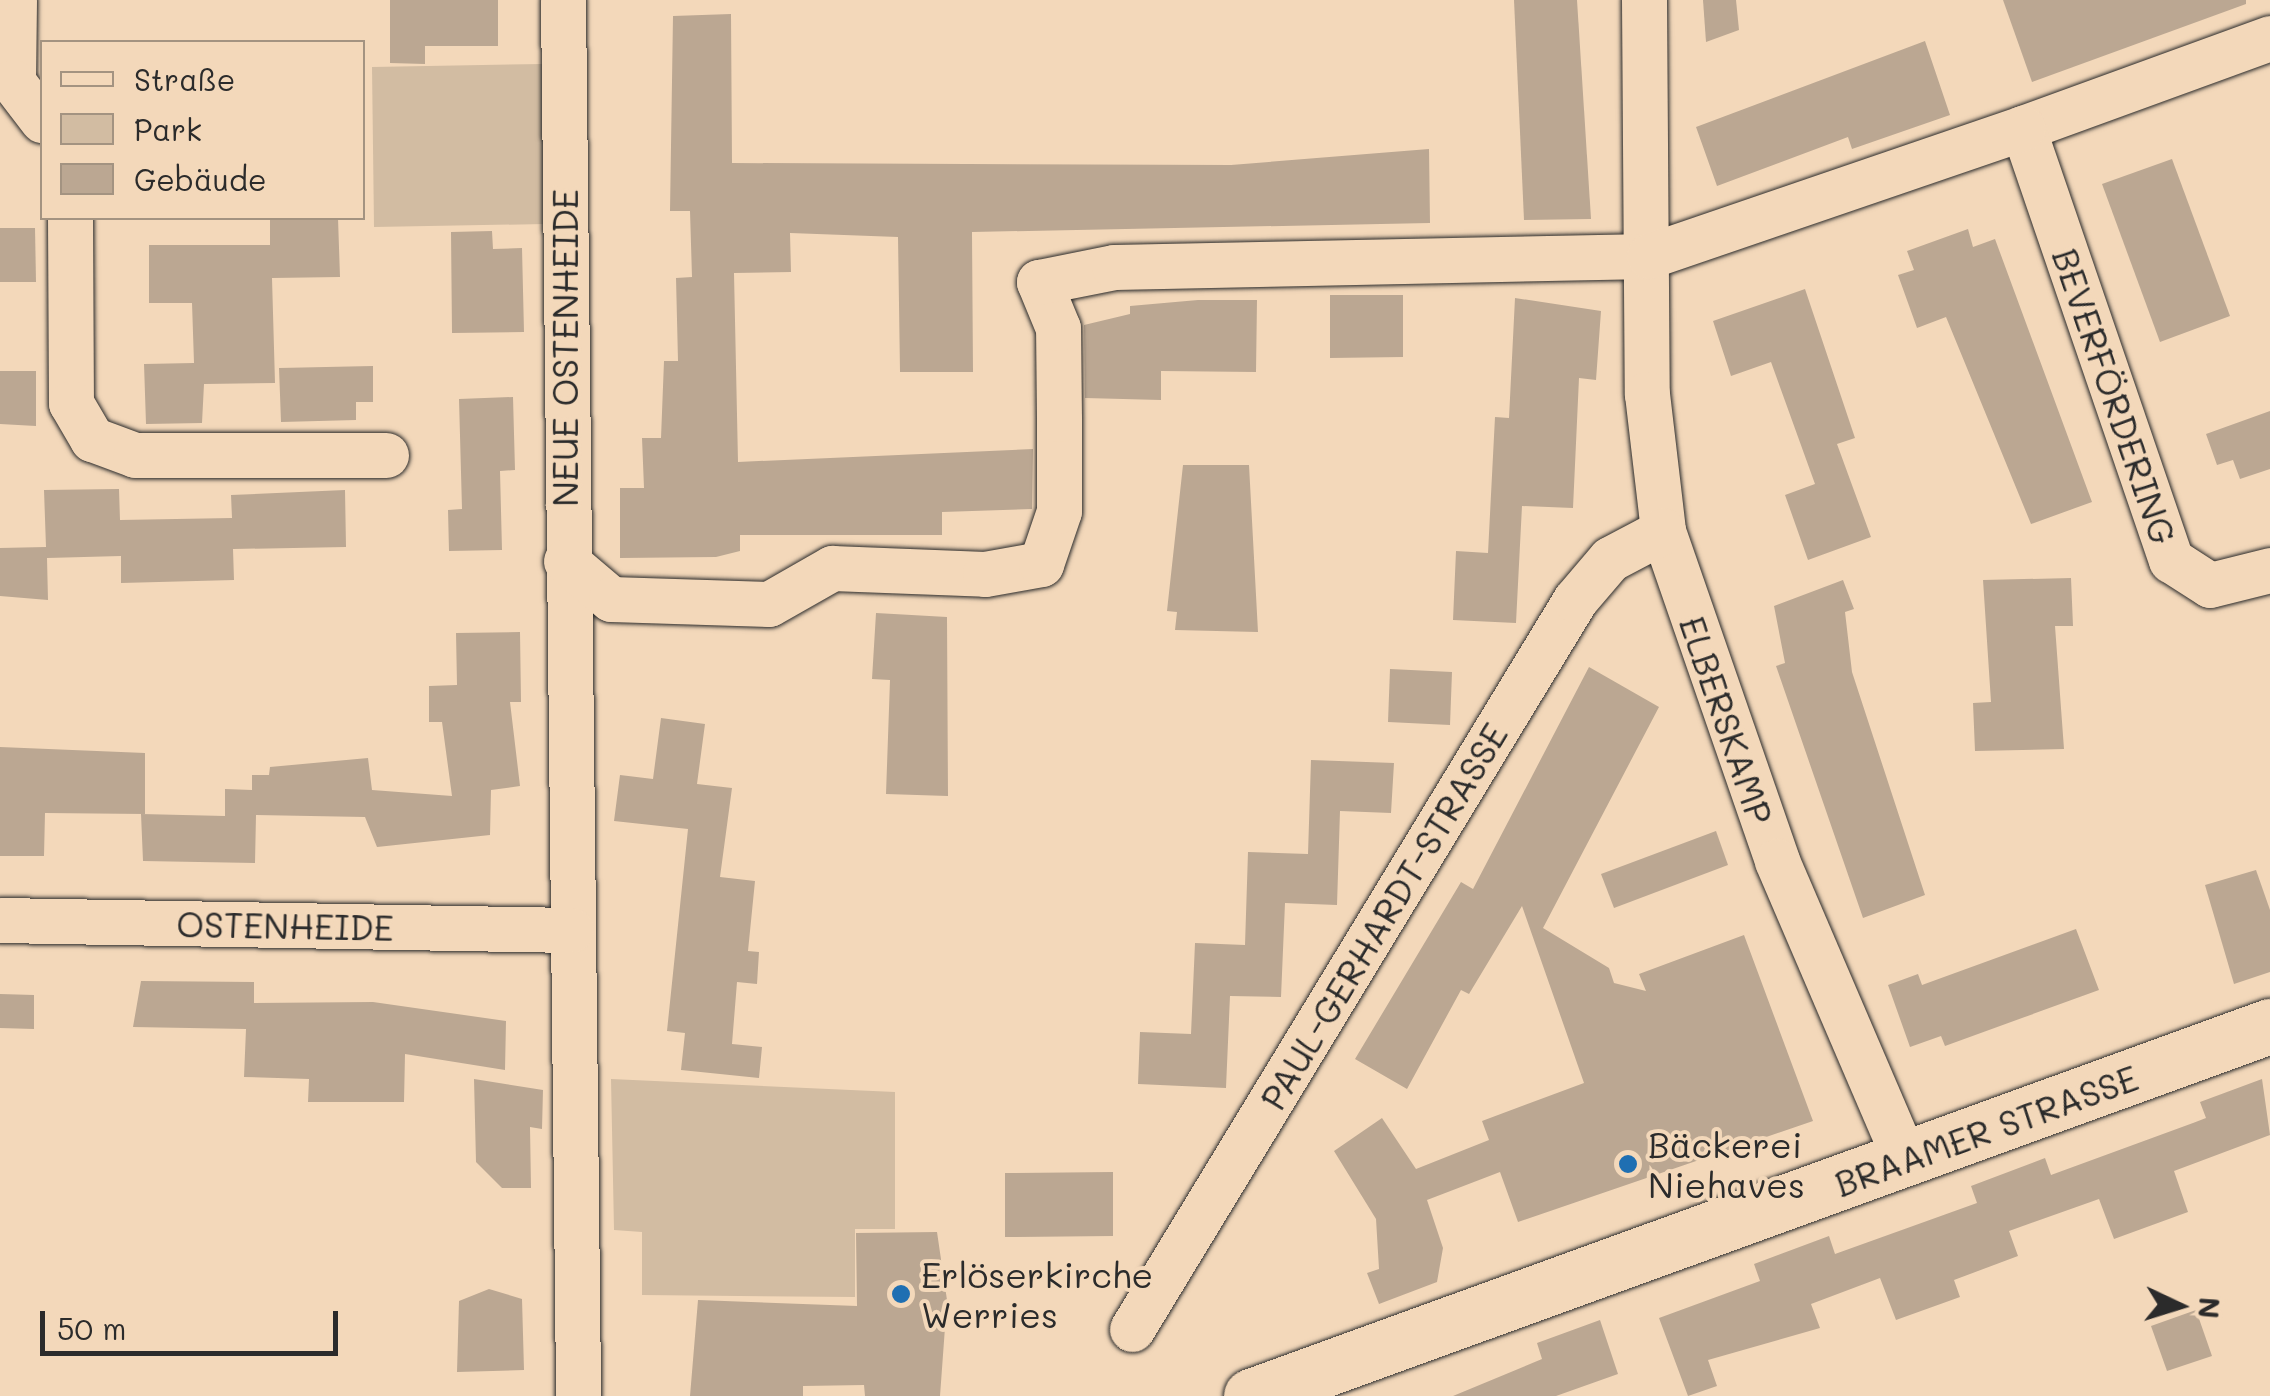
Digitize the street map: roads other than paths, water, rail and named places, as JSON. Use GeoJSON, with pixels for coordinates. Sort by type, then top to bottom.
{"type":"FeatureCollection","features":[{"type":"Feature","properties":{"kind":"street"},"geometry":{"type":"LineString","coordinates":[[14,0],[13,82],[40,117]]}},
{"type":"Feature","properties":{"kind":"street","name":"NEUE OSTENHEIDE"},"geometry":{"type":"LineString","coordinates":[[563,0],[571,930]]}},
{"type":"Feature","properties":{"kind":"street","name":"ELBERSKAMP"},"geometry":{"type":"LineString","coordinates":[[1644,0],[1650,460],[1662,531],[1776,861],[1906,1160]]}},
{"type":"Feature","properties":{"kind":"street"},"geometry":{"type":"LineString","coordinates":[[566,561],[611,600],[769,604],[832,568],[985,574],[1042,564],[1059,511],[1058,328],[1038,282],[1114,268],[1649,256],[2024,128],[2270,38]]}},
{"type":"Feature","properties":{"kind":"street","name":"BEVERFÖRDERING"},"geometry":{"type":"LineString","coordinates":[[2024,128],[2171,560],[2210,585],[2270,570]]}},
{"type":"Feature","properties":{"kind":"street"},"geometry":{"type":"LineString","coordinates":[[70,220],[70,403],[92,439],[135,454],[386,455]]}},
{"type":"Feature","properties":{"kind":"street","name":"PAUL-GERHARDT-STRASSE"},"geometry":{"type":"LineString","coordinates":[[1132,1329],[1575,600],[1610,558],[1662,531]]}},
{"type":"Feature","properties":{"kind":"street","name":"OSTENHEIDE"},"geometry":{"type":"LineString","coordinates":[[0,920],[571,930]]}},
{"type":"Feature","properties":{"kind":"street"},"geometry":{"type":"LineString","coordinates":[[571,930],[578,1396]]}},
{"type":"Feature","properties":{"kind":"street","name":"BRAAMER STRASSE"},"geometry":{"type":"LineString","coordinates":[[1252,1396],[2270,1026]]}},
{"type":"Feature","properties":{"kind":"place","name":"Bäckerei Niehaves"},"geometry":{"type":"Point","coordinates":[1628,1164]}},
{"type":"Feature","properties":{"kind":"place","name":"Erlöserkirche Werries"},"geometry":{"type":"Point","coordinates":[901,1294]}}]}
